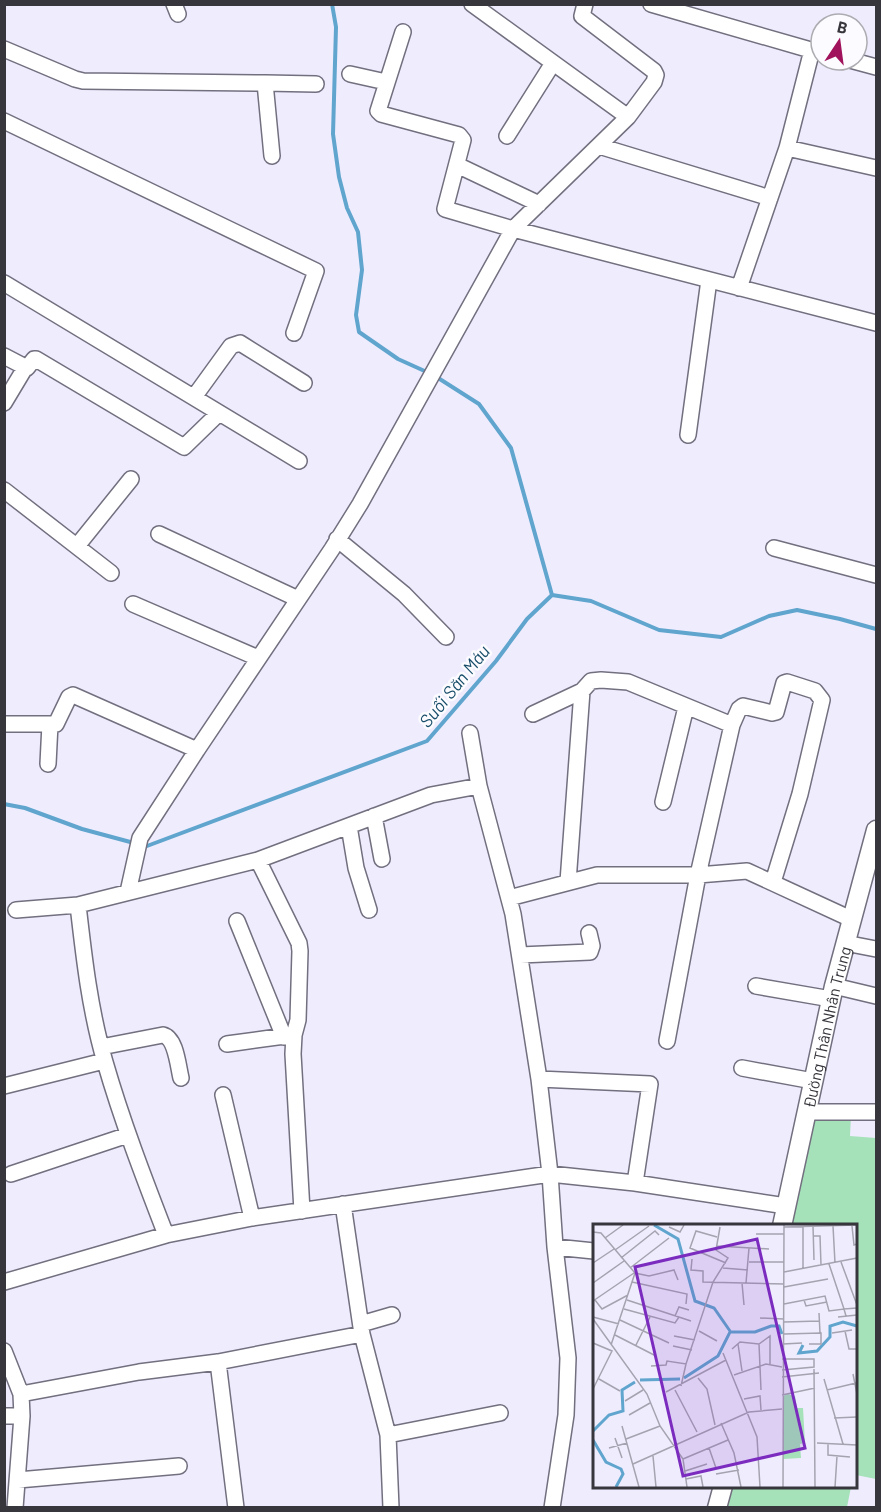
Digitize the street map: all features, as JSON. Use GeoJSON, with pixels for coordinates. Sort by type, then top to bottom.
{"type":"FeatureCollection","features":[{"type":"Feature","properties":{"kind":"street"},"geometry":{"type":"LineString","coordinates":[[472,4],[628,117]]}},
{"type":"Feature","properties":{"kind":"street"},"geometry":{"type":"LineString","coordinates":[[128,892],[138,844],[197,750],[360,504],[513,229],[628,117],[654,82],[656,75],[654,71],[582,16],[585,4]]}},
{"type":"Feature","properties":{"kind":"street"},"geometry":{"type":"LineString","coordinates":[[651,4],[809,50]]}},
{"type":"Feature","properties":{"kind":"street"},"geometry":{"type":"LineString","coordinates":[[403,32],[378,111],[381,114],[459,135],[463,140],[445,208],[513,229],[876,323]]}},
{"type":"Feature","properties":{"kind":"street"},"geometry":{"type":"LineString","coordinates":[[4,49],[83,81],[316,84]]}},
{"type":"Feature","properties":{"kind":"street"},"geometry":{"type":"LineString","coordinates":[[507,136],[553,63]]}},
{"type":"Feature","properties":{"kind":"street"},"geometry":{"type":"LineString","coordinates":[[739,288],[811,72]]}},
{"type":"Feature","properties":{"kind":"street"},"geometry":{"type":"LineString","coordinates":[[350,74],[386,82]]}},
{"type":"Feature","properties":{"kind":"street"},"geometry":{"type":"LineString","coordinates":[[265,83],[272,156]]}},
{"type":"Feature","properties":{"kind":"street"},"geometry":{"type":"LineString","coordinates":[[4,121],[316,271],[294,333]]}},
{"type":"Feature","properties":{"kind":"street"},"geometry":{"type":"LineString","coordinates":[[599,146],[770,198]]}},
{"type":"Feature","properties":{"kind":"street"},"geometry":{"type":"LineString","coordinates":[[787,148],[876,168]]}},
{"type":"Feature","properties":{"kind":"street"},"geometry":{"type":"LineString","coordinates":[[457,165],[539,204]]}},
{"type":"Feature","properties":{"kind":"street"},"geometry":{"type":"LineString","coordinates":[[688,435],[710,280]]}},
{"type":"Feature","properties":{"kind":"street"},"geometry":{"type":"LineString","coordinates":[[4,283],[299,461]]}},
{"type":"Feature","properties":{"kind":"street"},"geometry":{"type":"LineString","coordinates":[[194,397],[231,346],[240,343],[304,383]]}},
{"type":"Feature","properties":{"kind":"street"},"geometry":{"type":"LineString","coordinates":[[4,356],[25,368]]}},
{"type":"Feature","properties":{"kind":"street"},"geometry":{"type":"LineString","coordinates":[[4,403],[25,368],[36,359],[184,447],[219,412]]}},
{"type":"Feature","properties":{"kind":"street"},"geometry":{"type":"LineString","coordinates":[[77,546],[131,479]]}},
{"type":"Feature","properties":{"kind":"street"},"geometry":{"type":"LineString","coordinates":[[4,490],[111,573]]}},
{"type":"Feature","properties":{"kind":"street"},"geometry":{"type":"LineString","coordinates":[[159,534],[298,599]]}},
{"type":"Feature","properties":{"kind":"street"},"geometry":{"type":"LineString","coordinates":[[337,539],[404,594],[446,637]]}},
{"type":"Feature","properties":{"kind":"street"},"geometry":{"type":"LineString","coordinates":[[774,548],[876,575]]}},
{"type":"Feature","properties":{"kind":"street"},"geometry":{"type":"LineString","coordinates":[[133,604],[258,658]]}},
{"type":"Feature","properties":{"kind":"street"},"geometry":{"type":"LineString","coordinates":[[533,714],[582,691],[591,681],[601,680],[628,682],[732,725]]}},
{"type":"Feature","properties":{"kind":"street"},"geometry":{"type":"LineString","coordinates":[[667,1041],[698,875],[732,725],[739,709],[743,706],[776,712],[784,683],[791,683],[815,691],[822,700],[800,794],[773,882]]}},
{"type":"Feature","properties":{"kind":"street"},"geometry":{"type":"LineString","coordinates":[[568,882],[582,691]]}},
{"type":"Feature","properties":{"kind":"street"},"geometry":{"type":"LineString","coordinates":[[4,723],[56,724],[69,698],[73,695],[197,750]]}},
{"type":"Feature","properties":{"kind":"street"},"geometry":{"type":"LineString","coordinates":[[663,802],[686,707]]}},
{"type":"Feature","properties":{"kind":"street"},"geometry":{"type":"LineString","coordinates":[[48,764],[50,724]]}},
{"type":"Feature","properties":{"kind":"street"},"geometry":{"type":"LineString","coordinates":[[470,733],[479,786],[509,898],[520,955],[539,1079],[550,1174],[555,1247],[568,1358],[566,1415],[552,1508]]}},
{"type":"Feature","properties":{"kind":"street"},"geometry":{"type":"LineString","coordinates":[[16,910],[78,905],[258,860],[430,795],[479,786]]}},
{"type":"Feature","properties":{"kind":"street"},"geometry":{"type":"LineString","coordinates":[[374,816],[382,859]]}},
{"type":"Feature","properties":{"kind":"street"},"geometry":{"type":"LineString","coordinates":[[349,826],[356,868],[369,910]]}},
{"type":"Feature","properties":{"kind":"street","name":"Đường Thân Nhân Trung"},"geometry":{"type":"LineString","coordinates":[[782,1224],[832,993],[851,919],[871,868],[876,830]]}},
{"type":"Feature","properties":{"kind":"street"},"geometry":{"type":"LineString","coordinates":[[258,860],[299,943],[301,972],[298,1020],[289,1036]]}},
{"type":"Feature","properties":{"kind":"street"},"geometry":{"type":"LineString","coordinates":[[509,898],[597,875],[698,875],[747,872],[851,919]]}},
{"type":"Feature","properties":{"kind":"street"},"geometry":{"type":"LineString","coordinates":[[78,905],[88,989],[103,1054],[128,1135],[166,1235]]}},
{"type":"Feature","properties":{"kind":"street"},"geometry":{"type":"LineString","coordinates":[[237,921],[289,1036],[302,1211]]}},
{"type":"Feature","properties":{"kind":"street"},"geometry":{"type":"LineString","coordinates":[[520,955],[590,952],[592,946],[589,933]]}},
{"type":"Feature","properties":{"kind":"street"},"geometry":{"type":"LineString","coordinates":[[845,942],[876,949]]}},
{"type":"Feature","properties":{"kind":"street"},"geometry":{"type":"LineString","coordinates":[[756,986],[876,996]]}},
{"type":"Feature","properties":{"kind":"street"},"geometry":{"type":"LineString","coordinates":[[4,1086],[167,1036],[172,1041],[182,1078]]}},
{"type":"Feature","properties":{"kind":"street"},"geometry":{"type":"LineString","coordinates":[[227,1044],[289,1036]]}},
{"type":"Feature","properties":{"kind":"street"},"geometry":{"type":"LineString","coordinates":[[742,1068],[813,1081]]}},
{"type":"Feature","properties":{"kind":"street"},"geometry":{"type":"LineString","coordinates":[[539,1079],[650,1084],[635,1183]]}},
{"type":"Feature","properties":{"kind":"street"},"geometry":{"type":"LineString","coordinates":[[223,1095],[252,1218]]}},
{"type":"Feature","properties":{"kind":"street"},"geometry":{"type":"LineString","coordinates":[[806,1112],[876,1112]]}},
{"type":"Feature","properties":{"kind":"street"},"geometry":{"type":"LineString","coordinates":[[11,1174],[128,1135]]}},
{"type":"Feature","properties":{"kind":"street"},"geometry":{"type":"LineString","coordinates":[[4,1282],[166,1235],[252,1218],[550,1174],[635,1183],[786,1206]]}},
{"type":"Feature","properties":{"kind":"street"},"geometry":{"type":"LineString","coordinates":[[343,1204],[361,1329],[387,1435],[391,1508]]}},
{"type":"Feature","properties":{"kind":"street"},"geometry":{"type":"LineString","coordinates":[[555,1247],[593,1251]]}},
{"type":"Feature","properties":{"kind":"street"},"geometry":{"type":"LineString","coordinates":[[21,1394],[139,1372],[218,1362],[361,1329],[392,1316]]}},
{"type":"Feature","properties":{"kind":"street"},"geometry":{"type":"LineString","coordinates":[[4,1351],[21,1394],[22,1416],[15,1508]]}},
{"type":"Feature","properties":{"kind":"street"},"geometry":{"type":"LineString","coordinates":[[218,1362],[236,1508]]}},
{"type":"Feature","properties":{"kind":"street"},"geometry":{"type":"LineString","coordinates":[[387,1435],[500,1413]]}},
{"type":"Feature","properties":{"kind":"street"},"geometry":{"type":"LineString","coordinates":[[4,1416],[22,1416]]}},
{"type":"Feature","properties":{"kind":"street"},"geometry":{"type":"LineString","coordinates":[[18,1480],[179,1466]]}},
{"type":"Feature","properties":{"kind":"street"},"geometry":{"type":"LineString","coordinates":[[717,1508],[722,1488]]}},
{"type":"Feature","properties":{"kind":"green space"},"geometry":{"type":"Polygon","coordinates":[[[851,1115],[850,1136],[876,1138],[876,1479],[857,1475],[857,1224],[789,1224],[813,1118],[851,1115]]]}},
{"type":"Feature","properties":{"kind":"green space"},"geometry":{"type":"Polygon","coordinates":[[[730,1488],[851,1488],[847,1507],[725,1508],[730,1488]]]}},
{"type":"Feature","properties":{"kind":"waterway"},"geometry":{"type":"LineString","coordinates":[[332,4],[336,27],[333,134],[339,177],[347,208],[358,232],[362,270],[356,315],[359,332],[398,359],[429,373]]}},
{"type":"Feature","properties":{"kind":"waterway"},"geometry":{"type":"LineString","coordinates":[[435,376],[479,404],[511,448],[552,595]]}},
{"type":"Feature","properties":{"kind":"waterway","name":"Suối Săn Máu"},"geometry":{"type":"LineString","coordinates":[[141,845],[147,846],[427,741],[496,661],[527,619],[552,595],[591,601],[659,630],[721,637],[769,616],[797,610],[876,629]]}},
{"type":"Feature","properties":{"kind":"waterway","name":"Suối Săn Máu"},"geometry":{"type":"LineString","coordinates":[[4,804],[25,808],[82,829],[134,843]]}}]}
